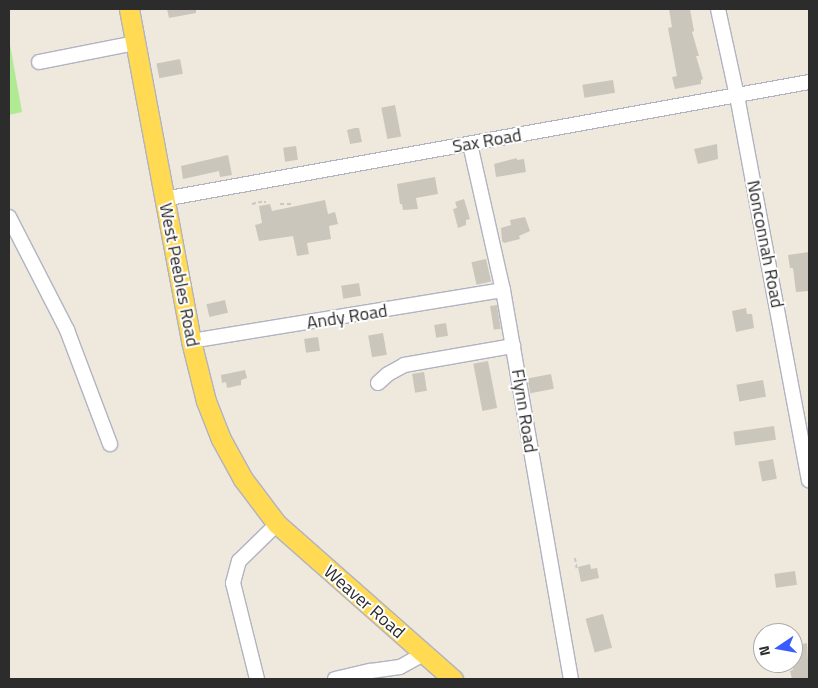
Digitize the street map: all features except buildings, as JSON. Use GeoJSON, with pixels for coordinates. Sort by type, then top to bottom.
{"type":"FeatureCollection","features":[{"type":"Feature","properties":{"kind":"main road","name":"West Peebles Road"},"geometry":{"type":"LineString","coordinates":[[129,9],[191,342],[206,401],[221,439],[243,479],[276,524]]}},
{"type":"Feature","properties":{"kind":"main road","name":"Weaver Road"},"geometry":{"type":"LineString","coordinates":[[276,524],[453,679]]}},
{"type":"Feature","properties":{"kind":"street","name":"Nonconnah Road"},"geometry":{"type":"LineString","coordinates":[[718,9],[737,96],[809,480]]}},
{"type":"Feature","properties":{"kind":"street"},"geometry":{"type":"LineString","coordinates":[[39,62],[135,43]]}},
{"type":"Feature","properties":{"kind":"street","name":"Sax Road"},"geometry":{"type":"LineString","coordinates":[[164,199],[809,82]]}},
{"type":"Feature","properties":{"kind":"street","name":"Flynn Road"},"geometry":{"type":"LineString","coordinates":[[470,144],[504,290],[571,679]]}},
{"type":"Feature","properties":{"kind":"street"},"geometry":{"type":"LineString","coordinates":[[9,218],[67,330],[110,444]]}},
{"type":"Feature","properties":{"kind":"street","name":"Andy Road"},"geometry":{"type":"LineString","coordinates":[[191,342],[504,290]]}},
{"type":"Feature","properties":{"kind":"street"},"geometry":{"type":"LineString","coordinates":[[378,384],[388,374],[404,365],[513,346]]}},
{"type":"Feature","properties":{"kind":"street"},"geometry":{"type":"LineString","coordinates":[[257,679],[233,583],[239,561],[276,524]]}},
{"type":"Feature","properties":{"kind":"street"},"geometry":{"type":"LineString","coordinates":[[335,679],[371,670],[400,667],[423,654]]}},
{"type":"Feature","properties":{"kind":"path"},"geometry":{"type":"LineString","coordinates":[[252,204],[265,201],[265,203]]}},
{"type":"Feature","properties":{"kind":"path"},"geometry":{"type":"LineString","coordinates":[[280,204],[291,204]]}},
{"type":"Feature","properties":{"kind":"path"},"geometry":{"type":"LineString","coordinates":[[574,558],[577,570]]}},
{"type":"Feature","properties":{"kind":"green space"},"geometry":{"type":"Polygon","coordinates":[[[9,39],[22,112],[9,115],[9,39]]]}}]}
